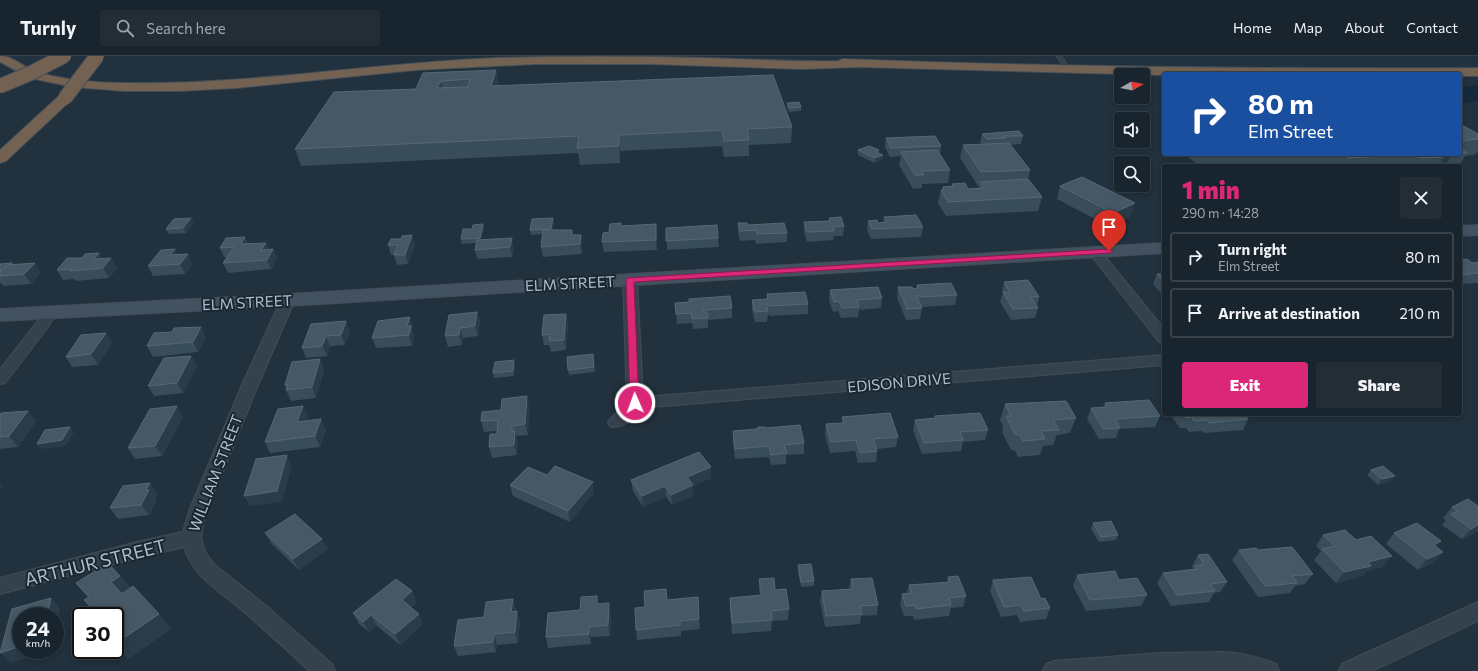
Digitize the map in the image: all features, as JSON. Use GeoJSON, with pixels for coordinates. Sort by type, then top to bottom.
{"type":"FeatureCollection","features":[{"type":"Feature","properties":{"kind":"highway"},"geometry":{"type":"LineString","coordinates":[[0,86],[42,68],[64,56]]}},
{"type":"Feature","properties":{"kind":"highway"},"geometry":{"type":"LineString","coordinates":[[0,158],[65,98],[97,56]]}},
{"type":"Feature","properties":{"kind":"highway"},"geometry":{"type":"LineString","coordinates":[[684,56],[858,64],[1173,72]]}},
{"type":"Feature","properties":{"kind":"highway"},"geometry":{"type":"LineString","coordinates":[[0,57],[18,69],[56,80],[95,85],[143,88],[217,85],[432,65],[501,61],[651,61],[812,66],[858,64]]}},
{"type":"Feature","properties":{"kind":"highway"},"geometry":{"type":"LineString","coordinates":[[1462,72],[1478,72]]}},
{"type":"Feature","properties":{"kind":"street"},"geometry":{"type":"LineString","coordinates":[[1462,231],[1478,230]]}},
{"type":"Feature","properties":{"kind":"street","name":"ELM STREET"},"geometry":{"type":"LineString","coordinates":[[0,315],[288,300],[1162,248]]}},
{"type":"Feature","properties":{"kind":"street"},"geometry":{"type":"LineString","coordinates":[[1095,252],[1162,336]]}},
{"type":"Feature","properties":{"kind":"street"},"geometry":{"type":"LineString","coordinates":[[616,422],[628,413],[635,403],[630,280]]}},
{"type":"Feature","properties":{"kind":"street","name":"WILLIAM STREET"},"geometry":{"type":"LineString","coordinates":[[288,300],[250,385],[198,511],[192,526],[191,538],[199,561],[213,575],[248,603],[324,671]]}},
{"type":"Feature","properties":{"kind":"street"},"geometry":{"type":"LineString","coordinates":[[0,379],[50,312]]}},
{"type":"Feature","properties":{"kind":"street","name":"EDISON DRIVE"},"geometry":{"type":"LineString","coordinates":[[635,403],[1162,360]]}},
{"type":"Feature","properties":{"kind":"street","name":"ARTHUR STREET"},"geometry":{"type":"LineString","coordinates":[[0,586],[137,550],[191,538]]}},
{"type":"Feature","properties":{"kind":"street"},"geometry":{"type":"LineString","coordinates":[[1364,668],[1478,611]]}},
{"type":"Feature","properties":{"kind":"street"},"geometry":{"type":"LineString","coordinates":[[1054,671],[1166,662],[1228,662],[1257,665],[1268,671]]}},
{"type":"Feature","properties":{"kind":"lane"},"geometry":{"type":"LineString","coordinates":[[1059,56],[1068,70]]}},
{"type":"Feature","properties":{"kind":"water"},"geometry":{"type":"Polygon","coordinates":[[[1462,86],[1478,86],[1478,101],[1462,104],[1462,86]]]}},
{"type":"Feature","properties":{"kind":"building"},"geometry":{"type":"Polygon","coordinates":[[[496,70],[491,86],[773,75],[792,127],[747,129],[749,140],[724,141],[722,130],[619,135],[619,146],[577,148],[579,136],[295,149],[334,92],[416,89],[423,73],[496,70]],[[470,79],[441,81],[437,88],[468,87],[470,79]]]}},
{"type":"Feature","properties":{"kind":"building"},"geometry":{"type":"Polygon","coordinates":[[[799,102],[801,107],[789,108],[787,103],[799,102]]]}},
{"type":"Feature","properties":{"kind":"building"},"geometry":{"type":"Polygon","coordinates":[[[1462,125],[1478,134],[1478,139],[1462,141],[1462,125]]]}},
{"type":"Feature","properties":{"kind":"building"},"geometry":{"type":"Polygon","coordinates":[[[1019,131],[1023,136],[1005,136],[1006,138],[987,139],[982,134],[1019,131]]]}},
{"type":"Feature","properties":{"kind":"building"},"geometry":{"type":"Polygon","coordinates":[[[935,136],[941,146],[891,148],[886,138],[935,136]]]}},
{"type":"Feature","properties":{"kind":"building"},"geometry":{"type":"Polygon","coordinates":[[[1009,143],[1030,170],[981,172],[963,145],[1009,143]]]}},
{"type":"Feature","properties":{"kind":"building"},"geometry":{"type":"Polygon","coordinates":[[[869,146],[879,150],[876,152],[883,155],[875,158],[858,150],[869,146]]]}},
{"type":"Feature","properties":{"kind":"building"},"geometry":{"type":"Polygon","coordinates":[[[937,150],[950,170],[921,171],[924,175],[915,175],[901,152],[937,150]]]}},
{"type":"Feature","properties":{"kind":"building"},"geometry":{"type":"Polygon","coordinates":[[[1346,156],[1385,156],[1348,158],[1346,156]]]}},
{"type":"Feature","properties":{"kind":"building"},"geometry":{"type":"Polygon","coordinates":[[[1410,156],[1446,156],[1444,157],[1423,158],[1410,156]]]}},
{"type":"Feature","properties":{"kind":"building"},"geometry":{"type":"Polygon","coordinates":[[[1082,177],[1135,203],[1113,213],[1060,186],[1082,177]]]}},
{"type":"Feature","properties":{"kind":"building"},"geometry":{"type":"Polygon","coordinates":[[[1028,179],[1042,197],[948,202],[941,190],[944,190],[943,187],[954,186],[952,184],[965,183],[968,189],[984,188],[980,182],[1028,179]]]}},
{"type":"Feature","properties":{"kind":"building"},"geometry":{"type":"Polygon","coordinates":[[[916,215],[923,227],[872,229],[868,221],[877,220],[878,223],[887,222],[884,217],[916,215]]]}},
{"type":"Feature","properties":{"kind":"building"},"geometry":{"type":"Polygon","coordinates":[[[841,217],[844,226],[833,227],[834,231],[807,232],[804,222],[830,221],[829,218],[841,217]]]}},
{"type":"Feature","properties":{"kind":"building"},"geometry":{"type":"Polygon","coordinates":[[[191,218],[183,228],[166,229],[174,219],[191,218]]]}},
{"type":"Feature","properties":{"kind":"building"},"geometry":{"type":"Polygon","coordinates":[[[553,218],[551,229],[530,230],[532,219],[553,218]]]}},
{"type":"Feature","properties":{"kind":"building"},"geometry":{"type":"Polygon","coordinates":[[[621,223],[621,226],[656,224],[656,240],[602,242],[603,233],[609,232],[610,224],[621,223]]]}},
{"type":"Feature","properties":{"kind":"building"},"geometry":{"type":"Polygon","coordinates":[[[738,223],[747,223],[748,225],[784,223],[787,233],[757,234],[756,230],[740,231],[738,223]]]}},
{"type":"Feature","properties":{"kind":"building"},"geometry":{"type":"Polygon","coordinates":[[[483,224],[480,238],[461,239],[463,229],[472,229],[473,225],[483,224]]]}},
{"type":"Feature","properties":{"kind":"building"},"geometry":{"type":"Polygon","coordinates":[[[717,225],[718,238],[666,241],[666,228],[717,225]]]}},
{"type":"Feature","properties":{"kind":"building"},"geometry":{"type":"Polygon","coordinates":[[[543,230],[572,230],[572,235],[581,235],[580,244],[541,247],[543,230]]]}},
{"type":"Feature","properties":{"kind":"building"},"geometry":{"type":"Polygon","coordinates":[[[412,235],[405,255],[394,255],[398,245],[388,245],[391,239],[401,239],[402,236],[412,235]]]}},
{"type":"Feature","properties":{"kind":"building"},"geometry":{"type":"Polygon","coordinates":[[[245,237],[241,244],[266,243],[261,250],[273,249],[267,260],[223,263],[234,247],[220,248],[226,238],[245,237]]]}},
{"type":"Feature","properties":{"kind":"building"},"geometry":{"type":"Polygon","coordinates":[[[512,238],[510,247],[475,250],[477,240],[512,238]]]}},
{"type":"Feature","properties":{"kind":"building"},"geometry":{"type":"Polygon","coordinates":[[[175,249],[170,255],[188,254],[180,264],[148,266],[161,250],[175,249]]]}},
{"type":"Feature","properties":{"kind":"building"},"geometry":{"type":"Polygon","coordinates":[[[99,253],[94,259],[111,258],[103,268],[70,271],[72,269],[57,270],[67,258],[82,258],[85,254],[99,253]]]}},
{"type":"Feature","properties":{"kind":"building"},"geometry":{"type":"Polygon","coordinates":[[[1467,259],[1472,263],[1478,262],[1478,273],[1462,275],[1462,260],[1467,259]]]}},
{"type":"Feature","properties":{"kind":"building"},"geometry":{"type":"Polygon","coordinates":[[[12,263],[11,265],[8,265],[0,272],[0,264],[12,263]]]}},
{"type":"Feature","properties":{"kind":"building"},"geometry":{"type":"Polygon","coordinates":[[[35,263],[24,274],[0,276],[0,272],[8,265],[35,263]]]}},
{"type":"Feature","properties":{"kind":"building"},"geometry":{"type":"Polygon","coordinates":[[[1157,274],[1162,274],[1162,280],[1157,274]]]}},
{"type":"Feature","properties":{"kind":"building"},"geometry":{"type":"Polygon","coordinates":[[[1028,280],[1039,297],[1031,297],[1038,308],[1013,309],[1003,292],[1010,292],[1004,282],[1028,280]]]}},
{"type":"Feature","properties":{"kind":"building"},"geometry":{"type":"Polygon","coordinates":[[[951,283],[957,295],[916,296],[922,308],[907,309],[898,287],[912,287],[913,289],[918,288],[917,285],[951,283]]]}},
{"type":"Feature","properties":{"kind":"building"},"geometry":{"type":"Polygon","coordinates":[[[878,287],[882,298],[857,300],[859,307],[842,308],[839,301],[834,302],[830,290],[878,287]]]}},
{"type":"Feature","properties":{"kind":"building"},"geometry":{"type":"Polygon","coordinates":[[[805,292],[808,304],[769,306],[769,304],[766,304],[768,311],[755,312],[752,300],[768,299],[767,294],[805,292]]]}},
{"type":"Feature","properties":{"kind":"building"},"geometry":{"type":"Polygon","coordinates":[[[730,296],[732,308],[703,310],[704,312],[707,312],[708,318],[692,319],[691,313],[676,314],[675,303],[689,302],[689,299],[730,296]]]}},
{"type":"Feature","properties":{"kind":"building"},"geometry":{"type":"Polygon","coordinates":[[[477,312],[475,326],[460,328],[459,335],[445,336],[449,315],[477,312]]]}},
{"type":"Feature","properties":{"kind":"building"},"geometry":{"type":"Polygon","coordinates":[[[566,314],[564,340],[549,341],[550,334],[542,335],[544,315],[566,314]]]}},
{"type":"Feature","properties":{"kind":"building"},"geometry":{"type":"Polygon","coordinates":[[[410,317],[407,326],[411,326],[409,335],[372,338],[378,321],[410,317]]]}},
{"type":"Feature","properties":{"kind":"building"},"geometry":{"type":"Polygon","coordinates":[[[346,321],[341,335],[326,336],[322,346],[302,348],[311,324],[346,321]]]}},
{"type":"Feature","properties":{"kind":"building"},"geometry":{"type":"Polygon","coordinates":[[[201,327],[193,342],[147,346],[154,333],[172,332],[174,328],[201,327]]]}},
{"type":"Feature","properties":{"kind":"building"},"geometry":{"type":"Polygon","coordinates":[[[106,333],[91,354],[66,357],[81,335],[106,333]]]}},
{"type":"Feature","properties":{"kind":"building"},"geometry":{"type":"Polygon","coordinates":[[[593,354],[594,367],[568,370],[567,357],[593,354]]]}},
{"type":"Feature","properties":{"kind":"building"},"geometry":{"type":"Polygon","coordinates":[[[191,356],[177,383],[148,386],[164,358],[191,356]]]}},
{"type":"Feature","properties":{"kind":"building"},"geometry":{"type":"Polygon","coordinates":[[[320,359],[312,387],[286,390],[288,384],[285,385],[292,362],[320,359]]]}},
{"type":"Feature","properties":{"kind":"building"},"geometry":{"type":"Polygon","coordinates":[[[514,360],[513,371],[493,373],[495,362],[514,360]]]}},
{"type":"Feature","properties":{"kind":"building"},"geometry":{"type":"Polygon","coordinates":[[[527,396],[525,424],[512,426],[512,432],[515,431],[514,445],[489,447],[490,434],[497,434],[498,420],[481,421],[482,412],[501,410],[502,399],[527,396]]]}},
{"type":"Feature","properties":{"kind":"building"},"geometry":{"type":"Polygon","coordinates":[[[1149,400],[1160,416],[1115,419],[1120,428],[1103,429],[1091,408],[1107,407],[1105,403],[1149,400]]]}},
{"type":"Feature","properties":{"kind":"building"},"geometry":{"type":"Polygon","coordinates":[[[1066,401],[1076,418],[1053,420],[1059,430],[1041,431],[1045,439],[1023,441],[1020,435],[1015,434],[1006,416],[1011,416],[1005,404],[1066,401]]]}},
{"type":"Feature","properties":{"kind":"building"},"geometry":{"type":"Polygon","coordinates":[[[177,406],[155,446],[128,448],[150,409],[177,406]]]}},
{"type":"Feature","properties":{"kind":"building"},"geometry":{"type":"Polygon","coordinates":[[[303,406],[297,422],[321,419],[315,436],[265,442],[278,409],[303,406]]]}},
{"type":"Feature","properties":{"kind":"building"},"geometry":{"type":"Polygon","coordinates":[[[28,411],[9,436],[0,437],[1,413],[28,411]]]}},
{"type":"Feature","properties":{"kind":"building"},"geometry":{"type":"Polygon","coordinates":[[[890,413],[898,437],[873,439],[877,451],[860,453],[856,440],[831,442],[826,424],[844,423],[842,417],[890,413]]]}},
{"type":"Feature","properties":{"kind":"building"},"geometry":{"type":"Polygon","coordinates":[[[980,413],[988,430],[960,432],[963,440],[924,443],[915,420],[936,418],[935,416],[980,413]]]}},
{"type":"Feature","properties":{"kind":"building"},"geometry":{"type":"Polygon","coordinates":[[[1184,416],[1246,416],[1248,419],[1209,423],[1207,420],[1194,421],[1192,417],[1186,418],[1184,416]]]}},
{"type":"Feature","properties":{"kind":"building"},"geometry":{"type":"Polygon","coordinates":[[[800,425],[804,443],[784,445],[787,453],[771,455],[769,446],[735,449],[733,431],[757,429],[758,427],[766,428],[800,425]]]}},
{"type":"Feature","properties":{"kind":"building"},"geometry":{"type":"Polygon","coordinates":[[[70,427],[62,440],[37,444],[45,430],[70,427]]]}},
{"type":"Feature","properties":{"kind":"building"},"geometry":{"type":"Polygon","coordinates":[[[699,452],[711,467],[687,477],[693,485],[671,495],[665,486],[642,496],[631,480],[699,452]]]}},
{"type":"Feature","properties":{"kind":"building"},"geometry":{"type":"Polygon","coordinates":[[[287,455],[277,491],[244,496],[256,459],[287,455]]]}},
{"type":"Feature","properties":{"kind":"building"},"geometry":{"type":"Polygon","coordinates":[[[555,466],[593,482],[568,511],[510,485],[528,467],[547,475],[555,466]]]}},
{"type":"Feature","properties":{"kind":"building"},"geometry":{"type":"Polygon","coordinates":[[[1383,466],[1395,476],[1382,479],[1371,470],[1383,466]]]}},
{"type":"Feature","properties":{"kind":"building"},"geometry":{"type":"Polygon","coordinates":[[[150,483],[146,490],[149,490],[141,505],[110,508],[123,486],[150,483]]]}},
{"type":"Feature","properties":{"kind":"building"},"geometry":{"type":"Polygon","coordinates":[[[1468,499],[1478,506],[1478,525],[1471,529],[1451,514],[1458,511],[1452,507],[1468,499]]]}},
{"type":"Feature","properties":{"kind":"building"},"geometry":{"type":"Polygon","coordinates":[[[295,514],[322,539],[293,559],[265,533],[295,514]]]}},
{"type":"Feature","properties":{"kind":"building"},"geometry":{"type":"Polygon","coordinates":[[[1111,521],[1118,535],[1101,537],[1093,523],[1111,521]]]}},
{"type":"Feature","properties":{"kind":"building"},"geometry":{"type":"Polygon","coordinates":[[[1417,523],[1441,541],[1434,545],[1443,552],[1427,559],[1394,533],[1417,523]]]}},
{"type":"Feature","properties":{"kind":"building"},"geometry":{"type":"Polygon","coordinates":[[[1345,530],[1356,540],[1371,536],[1392,556],[1368,562],[1371,566],[1344,572],[1322,549],[1335,546],[1323,535],[1345,530]]]}},
{"type":"Feature","properties":{"kind":"building"},"geometry":{"type":"Polygon","coordinates":[[[1292,547],[1313,574],[1292,576],[1297,583],[1265,586],[1239,550],[1256,548],[1258,550],[1292,547]]]}},
{"type":"Feature","properties":{"kind":"building"},"geometry":{"type":"Polygon","coordinates":[[[1208,554],[1227,582],[1210,584],[1215,591],[1177,595],[1163,573],[1197,569],[1195,566],[1204,564],[1198,555],[1208,554]]]}},
{"type":"Feature","properties":{"kind":"building"},"geometry":{"type":"Polygon","coordinates":[[[108,563],[120,576],[111,582],[122,594],[133,586],[159,614],[124,638],[124,607],[91,607],[84,600],[89,597],[76,583],[108,563]]]}},
{"type":"Feature","properties":{"kind":"building"},"geometry":{"type":"Polygon","coordinates":[[[811,564],[814,581],[801,582],[798,565],[811,564]]]}},
{"type":"Feature","properties":{"kind":"building"},"geometry":{"type":"Polygon","coordinates":[[[1115,571],[1119,580],[1137,578],[1147,595],[1090,600],[1077,575],[1115,571]]]}},
{"type":"Feature","properties":{"kind":"building"},"geometry":{"type":"Polygon","coordinates":[[[958,576],[966,596],[949,598],[951,605],[916,609],[915,605],[906,606],[902,594],[912,593],[909,585],[950,582],[948,577],[958,576]]]}},
{"type":"Feature","properties":{"kind":"building"},"geometry":{"type":"Polygon","coordinates":[[[1031,577],[1041,599],[1045,598],[1050,608],[1024,611],[1021,605],[1004,607],[993,580],[1031,577]]]}},
{"type":"Feature","properties":{"kind":"building"},"geometry":{"type":"Polygon","coordinates":[[[774,578],[775,590],[786,589],[789,609],[771,611],[772,620],[732,623],[730,598],[762,595],[759,579],[774,578]]]}},
{"type":"Feature","properties":{"kind":"building"},"geometry":{"type":"Polygon","coordinates":[[[872,578],[878,605],[860,606],[862,614],[826,616],[822,591],[853,589],[851,579],[872,578]]]}},
{"type":"Feature","properties":{"kind":"building"},"geometry":{"type":"Polygon","coordinates":[[[396,579],[412,591],[402,600],[419,614],[395,634],[371,615],[363,622],[353,613],[396,579]]]}},
{"type":"Feature","properties":{"kind":"building"},"geometry":{"type":"Polygon","coordinates":[[[666,589],[667,600],[698,597],[699,619],[680,621],[680,625],[636,630],[635,608],[645,607],[644,591],[666,589]]]}},
{"type":"Feature","properties":{"kind":"building"},"geometry":{"type":"Polygon","coordinates":[[[597,596],[597,604],[609,603],[608,625],[589,627],[589,634],[546,637],[548,613],[580,610],[581,597],[597,596]]]}},
{"type":"Feature","properties":{"kind":"building"},"geometry":{"type":"Polygon","coordinates":[[[51,598],[49,607],[19,607],[51,598]]]}},
{"type":"Feature","properties":{"kind":"building"},"geometry":{"type":"Polygon","coordinates":[[[513,599],[511,612],[517,611],[515,632],[494,634],[493,642],[454,646],[458,620],[484,617],[486,602],[513,599]]]}},
{"type":"Feature","properties":{"kind":"building"},"geometry":{"type":"Polygon","coordinates":[[[12,609],[12,649],[0,653],[12,609]]]}},
{"type":"Feature","properties":{"kind":"route"},"geometry":{"type":"LineString","coordinates":[[635,403],[630,280],[1109,251]]}}]}
